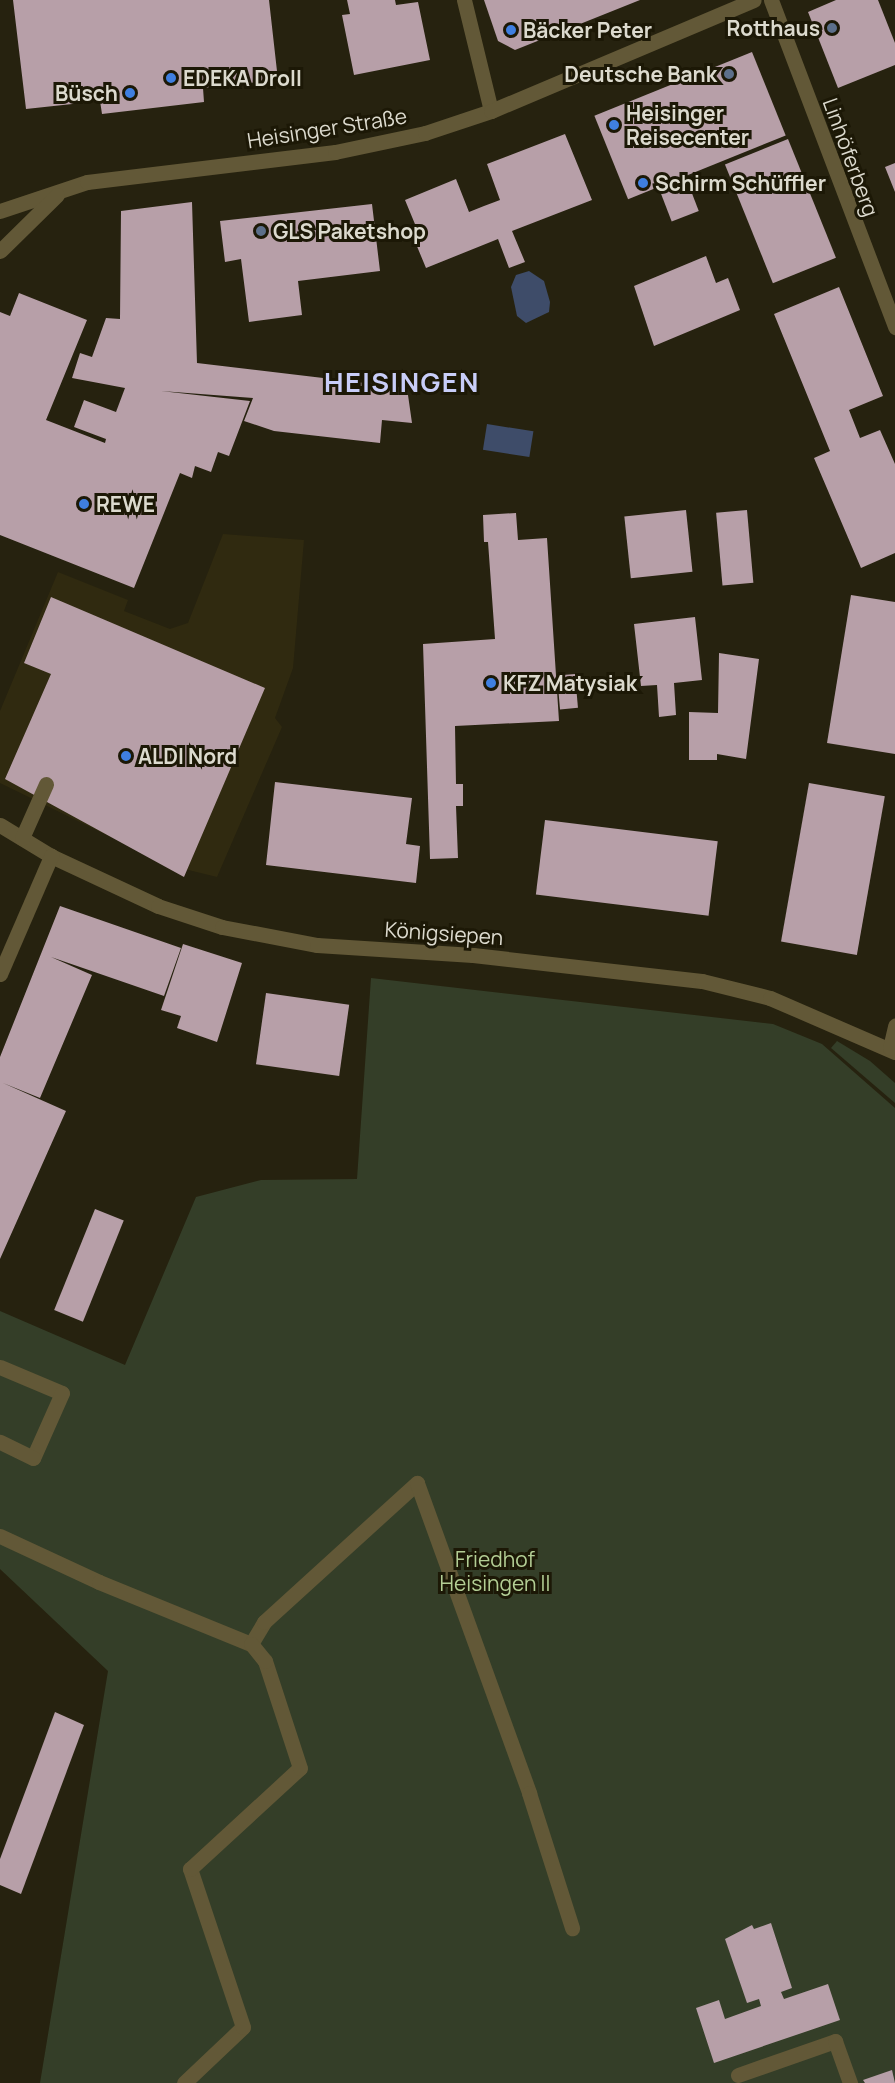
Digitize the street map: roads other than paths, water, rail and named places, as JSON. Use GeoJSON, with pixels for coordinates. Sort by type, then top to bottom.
{"type":"FeatureCollection","features":[{"type":"Feature","properties":{"kind":"street"},"geometry":{"type":"LineString","coordinates":[[465,0],[491,111]]}},
{"type":"Feature","properties":{"kind":"street","name":"Heisinger Straße"},"geometry":{"type":"LineString","coordinates":[[0,212],[62,191],[134,174],[379,144],[491,111],[754,0]]}},
{"type":"Feature","properties":{"kind":"street","name":"Linhöferberg"},"geometry":{"type":"LineString","coordinates":[[771,0],[895,327]]}},
{"type":"Feature","properties":{"kind":"street"},"geometry":{"type":"LineString","coordinates":[[0,251],[62,191]]}},
{"type":"Feature","properties":{"kind":"street"},"geometry":{"type":"LineString","coordinates":[[22,838],[46,784]]}},
{"type":"Feature","properties":{"kind":"street","name":"Königsiepen"},"geometry":{"type":"LineString","coordinates":[[0,825],[51,856],[158,906],[222,927],[317,945],[484,956],[702,981],[770,998],[893,1050]]}},
{"type":"Feature","properties":{"kind":"street"},"geometry":{"type":"LineString","coordinates":[[0,974],[51,856]]}},
{"type":"Feature","properties":{"kind":"street"},"geometry":{"type":"LineString","coordinates":[[893,1050],[895,1026]]}},
{"type":"Feature","properties":{"kind":"street"},"geometry":{"type":"LineString","coordinates":[[0,1367],[62,1393],[33,1458],[0,1442]]}},
{"type":"Feature","properties":{"kind":"street"},"geometry":{"type":"LineString","coordinates":[[251,1644],[264,1622],[417,1483],[529,1793],[572,1928]]}},
{"type":"Feature","properties":{"kind":"street"},"geometry":{"type":"LineString","coordinates":[[0,1536],[99,1582],[251,1644],[265,1661],[300,1768],[190,1869],[243,2027],[184,2083]]}},
{"type":"Feature","properties":{"kind":"street"},"geometry":{"type":"LineString","coordinates":[[738,2075],[835,2041],[850,2083]]}},
{"type":"Feature","properties":{"kind":"water"},"geometry":{"type":"Polygon","coordinates":[[[529,271],[544,281],[550,302],[549,312],[526,323],[517,316],[511,287],[516,275],[529,271]]]}},
{"type":"Feature","properties":{"kind":"water"},"geometry":{"type":"Polygon","coordinates":[[[487,424],[533,431],[529,457],[483,450],[487,424]]]}},
{"type":"Feature","properties":{"kind":"place","name":"Rotthaus"},"geometry":{"type":"Point","coordinates":[832,28]}},
{"type":"Feature","properties":{"kind":"place","name":"Bäcker Peter"},"geometry":{"type":"Point","coordinates":[511,30]}},
{"type":"Feature","properties":{"kind":"place","name":"Deutsche Bank"},"geometry":{"type":"Point","coordinates":[729,74]}},
{"type":"Feature","properties":{"kind":"place","name":"EDEKA Droll"},"geometry":{"type":"Point","coordinates":[171,78]}},
{"type":"Feature","properties":{"kind":"place","name":"Büsch"},"geometry":{"type":"Point","coordinates":[130,93]}},
{"type":"Feature","properties":{"kind":"place","name":"Heisinger Reisecenter"},"geometry":{"type":"Point","coordinates":[614,125]}},
{"type":"Feature","properties":{"kind":"place","name":"Schirm Schüffler"},"geometry":{"type":"Point","coordinates":[643,183]}},
{"type":"Feature","properties":{"kind":"place","name":"GLS Paketshop"},"geometry":{"type":"Point","coordinates":[261,231]}},
{"type":"Feature","properties":{"kind":"place","name":"REWE"},"geometry":{"type":"Point","coordinates":[84,504]}},
{"type":"Feature","properties":{"kind":"place","name":"KFZ Matysiak"},"geometry":{"type":"Point","coordinates":[491,683]}},
{"type":"Feature","properties":{"kind":"place","name":"ALDI Nord"},"geometry":{"type":"Point","coordinates":[126,756]}},
{"type":"Feature","properties":{"kind":"district","name":"HEISINGEN"},"geometry":{"type":"Point","coordinates":[402,382]}},
{"type":"Feature","properties":{"kind":"park label","name":"Friedhof Heisingen II"},"geometry":{"type":"Point","coordinates":[495,1571]}}]}
